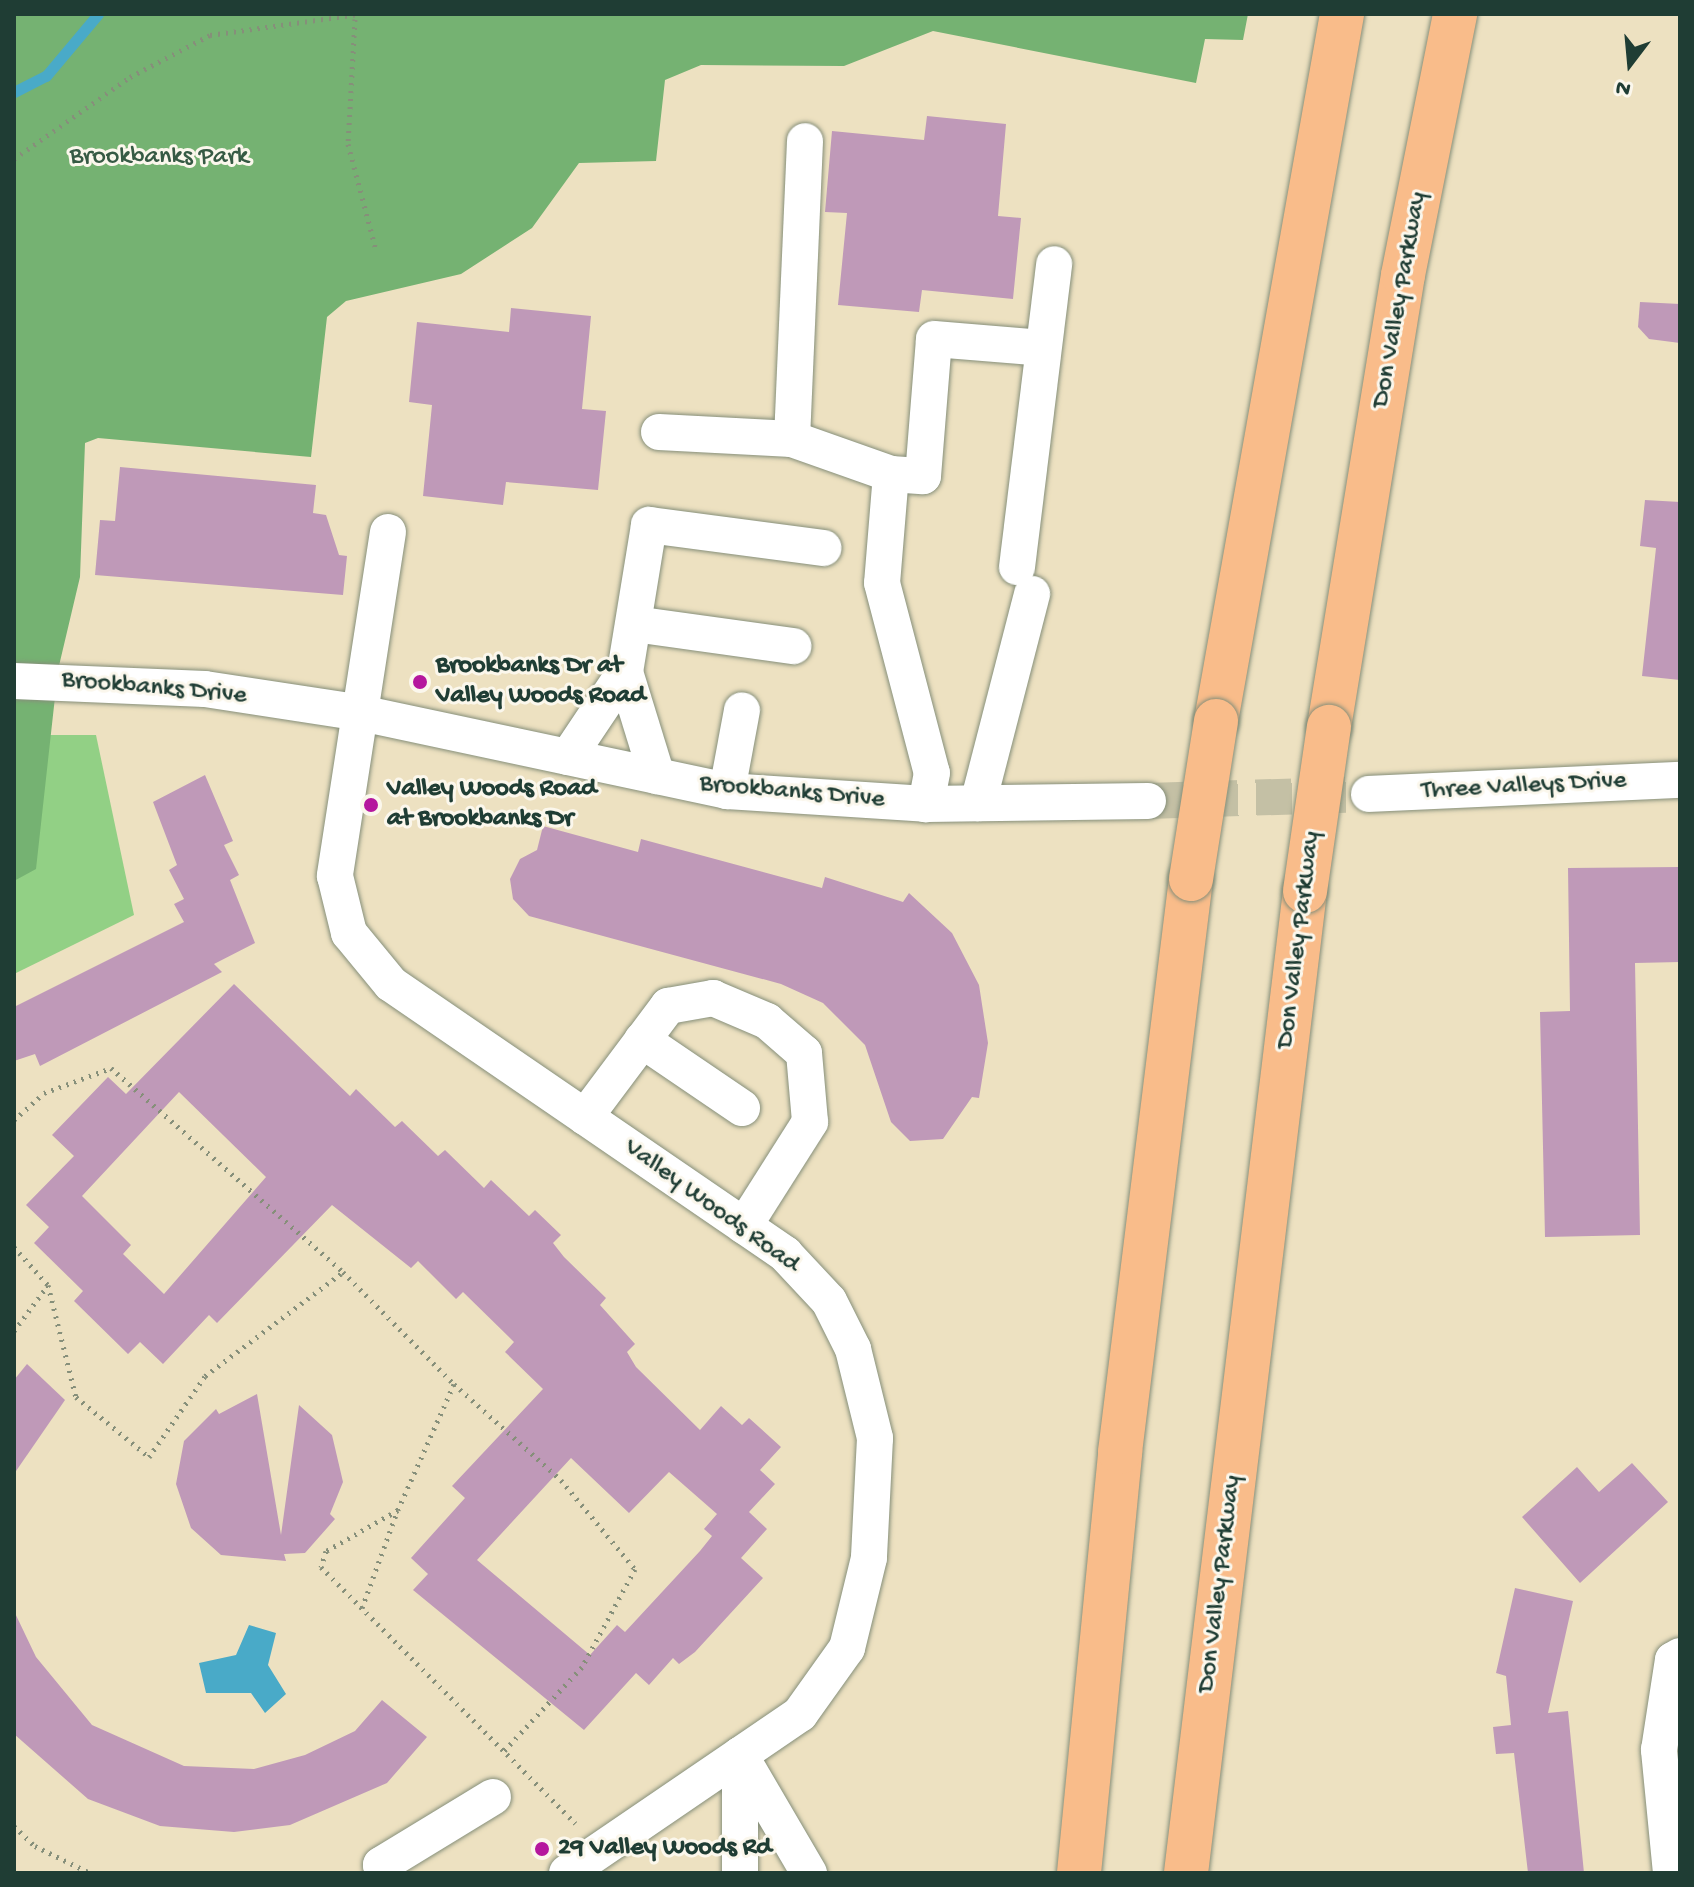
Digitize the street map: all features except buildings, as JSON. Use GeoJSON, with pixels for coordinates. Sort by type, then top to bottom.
{"type":"FeatureCollection","features":[{"type":"Feature","properties":{"kind":"highway"},"geometry":{"type":"LineString","coordinates":[[1079,1873],[1120,1452],[1191,879],[1216,721],[1342,14]]}},
{"type":"Feature","properties":{"kind":"highway","name":"Don Valley Parkway"},"geometry":{"type":"LineString","coordinates":[[1186,1873],[1305,891],[1403,275],[1455,14]]}},
{"type":"Feature","properties":{"kind":"street"},"geometry":{"type":"LineString","coordinates":[[792,439],[805,141]]}},
{"type":"Feature","properties":{"kind":"street"},"geometry":{"type":"LineString","coordinates":[[978,803],[1025,580],[1043,348],[1054,264]]}},
{"type":"Feature","properties":{"kind":"street"},"geometry":{"type":"LineString","coordinates":[[659,432],[792,439],[891,474],[923,476],[934,339],[1043,348]]}},
{"type":"Feature","properties":{"kind":"street"},"geometry":{"type":"LineString","coordinates":[[891,474],[882,583],[932,773],[926,804]]}},
{"type":"Feature","properties":{"kind":"street"},"geometry":{"type":"LineString","coordinates":[[568,757],[625,672],[649,525],[823,548]]}},
{"type":"Feature","properties":{"kind":"street","name":"Valley Woods Road"},"geometry":{"type":"LineString","coordinates":[[388,532],[356,712],[335,876],[349,933],[391,984],[785,1254],[829,1301],[853,1349],[875,1438],[869,1558],[847,1648],[800,1714],[567,1873]]}},
{"type":"Feature","properties":{"kind":"street"},"geometry":{"type":"LineString","coordinates":[[634,624],[793,646]]}},
{"type":"Feature","properties":{"kind":"street"},"geometry":{"type":"LineString","coordinates":[[625,672],[657,776]]}},
{"type":"Feature","properties":{"kind":"street","name":"Brookbanks Drive"},"geometry":{"type":"LineString","coordinates":[[14,681],[205,689],[356,712],[727,791],[926,804],[1148,801]]}},
{"type":"Feature","properties":{"kind":"street"},"geometry":{"type":"LineString","coordinates":[[727,791],[742,710]]}},
{"type":"Feature","properties":{"kind":"street","name":"Three Valleys Drive"},"geometry":{"type":"LineString","coordinates":[[1369,794],[1680,780]]}},
{"type":"Feature","properties":{"kind":"street"},"geometry":{"type":"LineString","coordinates":[[585,1117],[668,1006],[713,998],[767,1021],[804,1053],[810,1122],[744,1226]]}},
{"type":"Feature","properties":{"kind":"street"},"geometry":{"type":"LineString","coordinates":[[642,1040],[742,1108]]}},
{"type":"Feature","properties":{"kind":"street"},"geometry":{"type":"LineString","coordinates":[[1671,1873],[1659,1750],[1673,1660],[1680,1656]]}},
{"type":"Feature","properties":{"kind":"street"},"geometry":{"type":"LineString","coordinates":[[740,1755],[740,1873]]}},
{"type":"Feature","properties":{"kind":"street"},"geometry":{"type":"LineString","coordinates":[[740,1755],[809,1873]]}},
{"type":"Feature","properties":{"kind":"street"},"geometry":{"type":"LineString","coordinates":[[385,1873],[381,1865],[493,1797]]}},
{"type":"Feature","properties":{"kind":"path"},"geometry":{"type":"LineString","coordinates":[[14,159],[130,77],[210,35],[357,17],[348,144],[376,250]]}},
{"type":"Feature","properties":{"kind":"path"},"geometry":{"type":"LineString","coordinates":[[14,1120],[44,1093],[111,1068],[343,1272],[454,1384],[561,1480],[635,1569],[582,1667],[504,1751]]}},
{"type":"Feature","properties":{"kind":"path"},"geometry":{"type":"LineString","coordinates":[[14,1247],[48,1285],[76,1397],[149,1457],[205,1376],[343,1272]]}},
{"type":"Feature","properties":{"kind":"path"},"geometry":{"type":"LineString","coordinates":[[14,1331],[48,1285]]}},
{"type":"Feature","properties":{"kind":"path"},"geometry":{"type":"LineString","coordinates":[[362,1608],[398,1510],[454,1384]]}},
{"type":"Feature","properties":{"kind":"path"},"geometry":{"type":"LineString","coordinates":[[398,1510],[326,1551],[321,1567],[599,1851]]}},
{"type":"Feature","properties":{"kind":"path"},"geometry":{"type":"LineString","coordinates":[[14,1826],[35,1846],[90,1873]]}},
{"type":"Feature","properties":{"kind":"green space","name":"Brookbanks Park"},"geometry":{"type":"Polygon","coordinates":[[[14,14],[1248,14],[1243,40],[1205,39],[1196,83],[933,31],[844,66],[701,65],[665,80],[656,161],[579,163],[532,228],[461,274],[346,301],[327,317],[311,457],[98,438],[85,443],[80,577],[58,670],[36,869],[14,881],[14,14]]]}},
{"type":"Feature","properties":{"kind":"green space"},"geometry":{"type":"Polygon","coordinates":[[[14,735],[96,735],[134,915],[14,974],[14,735]]]}},
{"type":"Feature","properties":{"kind":"water"},"geometry":{"type":"Polygon","coordinates":[[[249,1625],[276,1633],[268,1665],[286,1694],[265,1713],[251,1693],[206,1693],[199,1663],[236,1655],[249,1625]]]}},
{"type":"Feature","properties":{"kind":"waterway"},"geometry":{"type":"LineString","coordinates":[[14,92],[46,76],[98,14]]}},
{"type":"Feature","properties":{"kind":"tunnel"},"geometry":{"type":"LineString","coordinates":[[1148,801],[1369,794]]}},
{"type":"Feature","properties":{"kind":"place","name":"Brookbanks Dr at Valley Woods Road"},"geometry":{"type":"Point","coordinates":[420,682]}},
{"type":"Feature","properties":{"kind":"place","name":"Valley Woods Road at Brookbanks Dr"},"geometry":{"type":"Point","coordinates":[371,805]}},
{"type":"Feature","properties":{"kind":"place","name":"29 Valley Woods Rd"},"geometry":{"type":"Point","coordinates":[542,1849]}}]}
